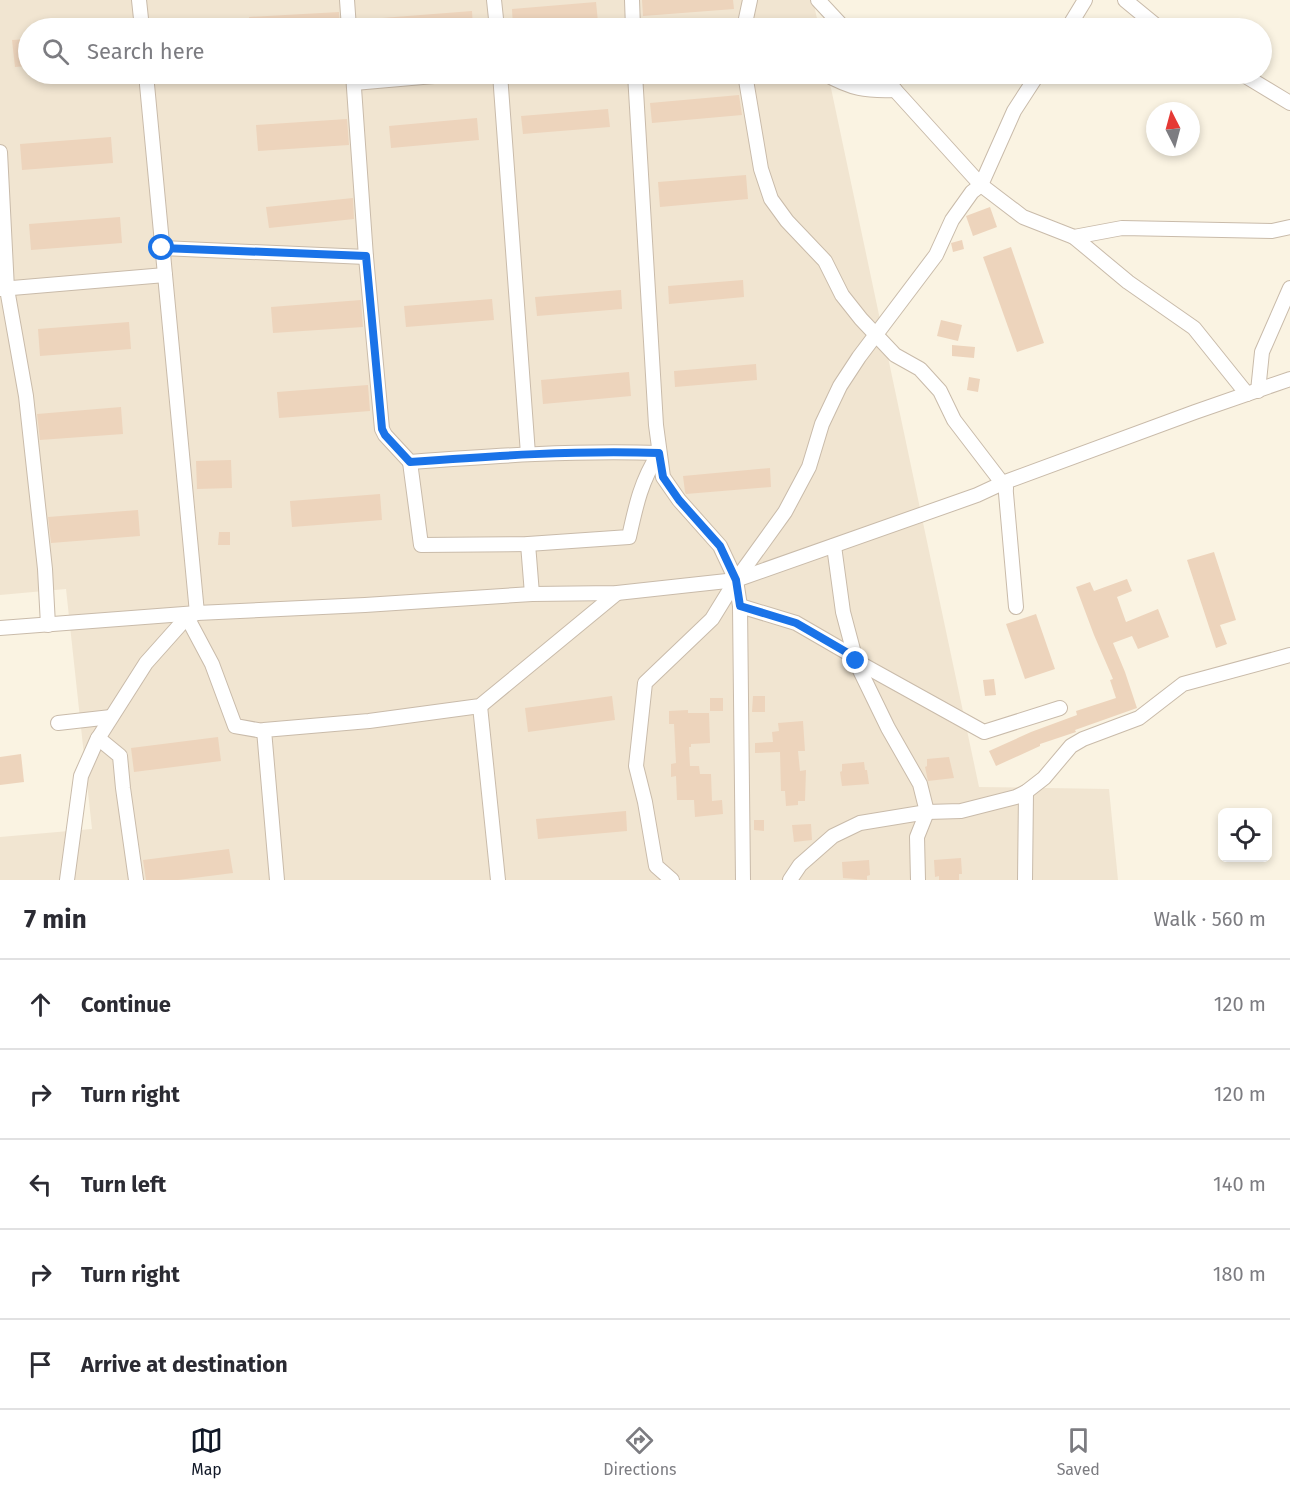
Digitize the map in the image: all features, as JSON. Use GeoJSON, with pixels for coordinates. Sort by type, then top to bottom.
{"type":"FeatureCollection","features":[{"type":"Feature","properties":{"kind":"street"},"geometry":{"type":"LineString","coordinates":[[140,0],[141,18]]}},
{"type":"Feature","properties":{"kind":"street"},"geometry":{"type":"LineString","coordinates":[[347,0],[348,18]]}},
{"type":"Feature","properties":{"kind":"street"},"geometry":{"type":"LineString","coordinates":[[494,0],[495,18]]}},
{"type":"Feature","properties":{"kind":"street"},"geometry":{"type":"LineString","coordinates":[[632,0],[633,18]]}},
{"type":"Feature","properties":{"kind":"street"},"geometry":{"type":"LineString","coordinates":[[746,18],[750,0]]}},
{"type":"Feature","properties":{"kind":"street"},"geometry":{"type":"LineString","coordinates":[[818,0],[835,18]]}},
{"type":"Feature","properties":{"kind":"street"},"geometry":{"type":"LineString","coordinates":[[1074,18],[1085,0]]}},
{"type":"Feature","properties":{"kind":"street"},"geometry":{"type":"LineString","coordinates":[[1125,0],[1147,18]]}},
{"type":"Feature","properties":{"kind":"street"},"geometry":{"type":"LineString","coordinates":[[147,84],[165,275],[192,615],[235,726],[263,731],[369,721],[480,706],[617,593]]}},
{"type":"Feature","properties":{"kind":"street"},"geometry":{"type":"LineString","coordinates":[[354,84],[366,256],[382,429],[410,462],[421,545],[528,544],[629,537],[639,490],[659,453]]}},
{"type":"Feature","properties":{"kind":"street"},"geometry":{"type":"LineString","coordinates":[[501,84],[528,454]]}},
{"type":"Feature","properties":{"kind":"street"},"geometry":{"type":"LineString","coordinates":[[636,84],[656,425],[663,477],[679,500],[720,546],[736,580],[740,606],[743,880]]}},
{"type":"Feature","properties":{"kind":"street"},"geometry":{"type":"LineString","coordinates":[[747,84],[761,169],[771,200],[787,221],[825,261],[842,295],[877,336],[895,356],[920,369],[940,391],[954,420],[1004,485],[1016,606]]}},
{"type":"Feature","properties":{"kind":"street"},"geometry":{"type":"LineString","coordinates":[[845,84],[867,91],[895,90]]}},
{"type":"Feature","properties":{"kind":"street"},"geometry":{"type":"LineString","coordinates":[[890,84],[981,185],[1023,217],[1074,237],[1128,282],[1194,328],[1252,393]]}},
{"type":"Feature","properties":{"kind":"street"},"geometry":{"type":"LineString","coordinates":[[672,880],[656,866],[636,766],[645,683],[712,619],[736,580],[785,512],[809,467],[822,424],[840,386],[859,357],[936,255],[952,220],[972,192],[981,185],[1014,111],[1032,84]]}},
{"type":"Feature","properties":{"kind":"street"},"geometry":{"type":"LineString","coordinates":[[1258,84],[1290,104]]}},
{"type":"Feature","properties":{"kind":"street"},"geometry":{"type":"LineString","coordinates":[[0,152],[3,289],[26,396],[45,568],[48,625]]}},
{"type":"Feature","properties":{"kind":"street"},"geometry":{"type":"LineString","coordinates":[[1074,237],[1122,228],[1272,231],[1290,227]]}},
{"type":"Feature","properties":{"kind":"street"},"geometry":{"type":"LineString","coordinates":[[162,248],[366,256]]}},
{"type":"Feature","properties":{"kind":"street"},"geometry":{"type":"LineString","coordinates":[[3,289],[165,275]]}},
{"type":"Feature","properties":{"kind":"street"},"geometry":{"type":"LineString","coordinates":[[1252,393],[1262,352],[1290,288]]}},
{"type":"Feature","properties":{"kind":"street"},"geometry":{"type":"LineString","coordinates":[[0,628],[532,594],[617,593],[736,580],[977,495],[1290,380]]}},
{"type":"Feature","properties":{"kind":"street"},"geometry":{"type":"LineString","coordinates":[[410,462],[528,454],[659,453]]}},
{"type":"Feature","properties":{"kind":"street"},"geometry":{"type":"LineString","coordinates":[[528,544],[532,594]]}},
{"type":"Feature","properties":{"kind":"street"},"geometry":{"type":"LineString","coordinates":[[834,546],[843,612],[856,661],[984,732],[1060,708]]}},
{"type":"Feature","properties":{"kind":"street"},"geometry":{"type":"LineString","coordinates":[[740,606],[796,623],[853,656],[888,728],[920,784],[927,812],[917,837],[918,880]]}},
{"type":"Feature","properties":{"kind":"street"},"geometry":{"type":"LineString","coordinates":[[67,880],[81,776],[98,738],[146,663],[192,615]]}},
{"type":"Feature","properties":{"kind":"street"},"geometry":{"type":"LineString","coordinates":[[790,880],[800,865],[833,836],[860,823],[927,812],[961,811],[1016,797],[1044,778],[1071,746],[1083,739],[1139,718],[1183,684],[1290,655]]}},
{"type":"Feature","properties":{"kind":"street"},"geometry":{"type":"LineString","coordinates":[[480,706],[498,880]]}},
{"type":"Feature","properties":{"kind":"street"},"geometry":{"type":"LineString","coordinates":[[58,723],[111,717]]}},
{"type":"Feature","properties":{"kind":"street"},"geometry":{"type":"LineString","coordinates":[[263,731],[277,880]]}},
{"type":"Feature","properties":{"kind":"street"},"geometry":{"type":"LineString","coordinates":[[98,738],[120,756],[136,880]]}},
{"type":"Feature","properties":{"kind":"street"},"geometry":{"type":"LineString","coordinates":[[1025,880],[1026,792]]}},
{"type":"Feature","properties":{"kind":"shaded area"},"geometry":{"type":"Polygon","coordinates":[[[0,0],[813,0],[817,18],[18,18],[18,84],[830,84],[979,787],[1109,789],[1118,880],[0,880],[0,837],[92,829],[66,589],[0,595],[0,0]]]}},
{"type":"Feature","properties":{"kind":"building"},"geometry":{"type":"Polygon","coordinates":[[[642,0],[733,0],[734,9],[643,16],[642,0]]]}},
{"type":"Feature","properties":{"kind":"building"},"geometry":{"type":"Polygon","coordinates":[[[596,2],[598,18],[512,18],[512,9],[596,2]]]}},
{"type":"Feature","properties":{"kind":"building"},"geometry":{"type":"Polygon","coordinates":[[[472,11],[472,18],[382,18],[472,11]]]}},
{"type":"Feature","properties":{"kind":"building"},"geometry":{"type":"Polygon","coordinates":[[[339,12],[339,18],[249,18],[339,12]]]}},
{"type":"Feature","properties":{"kind":"building"},"geometry":{"type":"Polygon","coordinates":[[[12,40],[18,40],[18,67],[15,67],[12,40]]]}},
{"type":"Feature","properties":{"kind":"building"},"geometry":{"type":"Polygon","coordinates":[[[739,95],[742,115],[652,123],[650,103],[739,95]]]}},
{"type":"Feature","properties":{"kind":"building"},"geometry":{"type":"Polygon","coordinates":[[[608,109],[610,127],[523,134],[521,116],[608,109]]]}},
{"type":"Feature","properties":{"kind":"building"},"geometry":{"type":"Polygon","coordinates":[[[477,118],[479,140],[391,148],[389,126],[477,118]]]}},
{"type":"Feature","properties":{"kind":"building"},"geometry":{"type":"Polygon","coordinates":[[[347,119],[349,145],[258,151],[256,125],[347,119]]]}},
{"type":"Feature","properties":{"kind":"building"},"geometry":{"type":"Polygon","coordinates":[[[111,137],[113,163],[22,170],[20,144],[111,137]]]}},
{"type":"Feature","properties":{"kind":"building"},"geometry":{"type":"Polygon","coordinates":[[[746,175],[748,199],[660,207],[658,182],[746,175]]]}},
{"type":"Feature","properties":{"kind":"building"},"geometry":{"type":"Polygon","coordinates":[[[353,198],[354,219],[269,228],[266,207],[353,198]]]}},
{"type":"Feature","properties":{"kind":"building"},"geometry":{"type":"Polygon","coordinates":[[[990,207],[997,227],[973,236],[966,216],[990,207]]]}},
{"type":"Feature","properties":{"kind":"building"},"geometry":{"type":"Polygon","coordinates":[[[120,217],[122,243],[31,250],[29,224],[120,217]]]}},
{"type":"Feature","properties":{"kind":"building"},"geometry":{"type":"Polygon","coordinates":[[[962,240],[964,249],[953,252],[951,243],[962,240]]]}},
{"type":"Feature","properties":{"kind":"building"},"geometry":{"type":"Polygon","coordinates":[[[1011,247],[1044,343],[1017,352],[983,257],[1011,247]]]}},
{"type":"Feature","properties":{"kind":"building"},"geometry":{"type":"Polygon","coordinates":[[[743,280],[744,297],[669,304],[668,286],[743,280]]]}},
{"type":"Feature","properties":{"kind":"building"},"geometry":{"type":"Polygon","coordinates":[[[621,290],[622,309],[537,316],[535,297],[621,290]]]}},
{"type":"Feature","properties":{"kind":"building"},"geometry":{"type":"Polygon","coordinates":[[[492,299],[494,320],[406,327],[404,306],[492,299]]]}},
{"type":"Feature","properties":{"kind":"building"},"geometry":{"type":"Polygon","coordinates":[[[361,300],[363,327],[273,333],[271,307],[361,300]]]}},
{"type":"Feature","properties":{"kind":"building"},"geometry":{"type":"Polygon","coordinates":[[[941,320],[962,325],[958,341],[937,336],[941,320]]]}},
{"type":"Feature","properties":{"kind":"building"},"geometry":{"type":"Polygon","coordinates":[[[129,322],[131,349],[40,356],[38,329],[129,322]]]}},
{"type":"Feature","properties":{"kind":"building"},"geometry":{"type":"Polygon","coordinates":[[[952,345],[975,347],[974,358],[952,356],[952,345]]]}},
{"type":"Feature","properties":{"kind":"building"},"geometry":{"type":"Polygon","coordinates":[[[756,364],[757,380],[675,387],[674,371],[756,364]]]}},
{"type":"Feature","properties":{"kind":"building"},"geometry":{"type":"Polygon","coordinates":[[[629,372],[631,396],[543,404],[541,380],[629,372]]]}},
{"type":"Feature","properties":{"kind":"building"},"geometry":{"type":"Polygon","coordinates":[[[969,377],[980,379],[978,392],[967,390],[969,377]]]}},
{"type":"Feature","properties":{"kind":"building"},"geometry":{"type":"Polygon","coordinates":[[[368,385],[370,411],[279,418],[277,392],[368,385]]]}},
{"type":"Feature","properties":{"kind":"building"},"geometry":{"type":"Polygon","coordinates":[[[121,407],[123,434],[40,440],[37,414],[121,407]]]}},
{"type":"Feature","properties":{"kind":"building"},"geometry":{"type":"Polygon","coordinates":[[[231,460],[232,488],[197,489],[196,461],[231,460]]]}},
{"type":"Feature","properties":{"kind":"building"},"geometry":{"type":"Polygon","coordinates":[[[770,468],[771,487],[686,494],[685,492],[683,476],[770,468]]]}},
{"type":"Feature","properties":{"kind":"building"},"geometry":{"type":"Polygon","coordinates":[[[380,494],[382,520],[292,527],[290,501],[380,494]]]}},
{"type":"Feature","properties":{"kind":"building"},"geometry":{"type":"Polygon","coordinates":[[[138,510],[140,536],[51,543],[48,517],[138,510]]]}},
{"type":"Feature","properties":{"kind":"building"},"geometry":{"type":"Polygon","coordinates":[[[219,532],[230,532],[230,545],[218,545],[219,532]]]}},
{"type":"Feature","properties":{"kind":"building"},"geometry":{"type":"Polygon","coordinates":[[[1214,552],[1236,620],[1220,625],[1227,644],[1216,648],[1187,560],[1214,552]]]}},
{"type":"Feature","properties":{"kind":"building"},"geometry":{"type":"Polygon","coordinates":[[[1127,579],[1132,591],[1117,597],[1126,622],[1158,609],[1169,637],[1138,649],[1132,636],[1113,643],[1137,708],[1040,744],[996,766],[989,751],[1077,715],[1076,711],[1116,698],[1110,680],[1113,679],[1076,587],[1090,582],[1094,591],[1127,579]]]}},
{"type":"Feature","properties":{"kind":"building"},"geometry":{"type":"Polygon","coordinates":[[[1036,614],[1055,669],[1025,679],[1006,624],[1036,614]]]}},
{"type":"Feature","properties":{"kind":"building"},"geometry":{"type":"Polygon","coordinates":[[[994,679],[996,695],[985,696],[983,680],[994,679]]]}},
{"type":"Feature","properties":{"kind":"building"},"geometry":{"type":"Polygon","coordinates":[[[612,696],[615,720],[528,732],[525,708],[612,696]]]}},
{"type":"Feature","properties":{"kind":"building"},"geometry":{"type":"Polygon","coordinates":[[[753,696],[765,696],[765,712],[752,712],[753,696]]]}},
{"type":"Feature","properties":{"kind":"building"},"geometry":{"type":"Polygon","coordinates":[[[710,698],[723,698],[723,711],[710,711],[710,698]]]}},
{"type":"Feature","properties":{"kind":"building"},"geometry":{"type":"Polygon","coordinates":[[[688,710],[688,713],[709,713],[710,743],[691,744],[689,747],[690,766],[699,766],[700,774],[711,774],[712,801],[722,800],[723,814],[695,817],[694,800],[677,800],[676,776],[671,777],[671,764],[676,763],[674,724],[669,724],[669,711],[688,710]]]}},
{"type":"Feature","properties":{"kind":"building"},"geometry":{"type":"Polygon","coordinates":[[[803,721],[805,751],[798,751],[800,771],[806,770],[805,801],[798,801],[798,805],[786,806],[785,791],[781,791],[780,752],[755,753],[755,743],[773,742],[772,732],[779,731],[778,723],[803,721]]]}},
{"type":"Feature","properties":{"kind":"building"},"geometry":{"type":"Polygon","coordinates":[[[218,737],[221,761],[134,772],[131,748],[218,737]]]}},
{"type":"Feature","properties":{"kind":"building"},"geometry":{"type":"Polygon","coordinates":[[[21,754],[24,782],[0,785],[0,757],[21,754]]]}},
{"type":"Feature","properties":{"kind":"building"},"geometry":{"type":"Polygon","coordinates":[[[949,757],[954,778],[928,781],[925,767],[927,759],[949,757]]]}},
{"type":"Feature","properties":{"kind":"building"},"geometry":{"type":"Polygon","coordinates":[[[864,762],[869,784],[842,786],[840,772],[842,764],[864,762]]]}},
{"type":"Feature","properties":{"kind":"building"},"geometry":{"type":"Polygon","coordinates":[[[626,811],[627,831],[538,839],[536,819],[626,811]]]}},
{"type":"Feature","properties":{"kind":"building"},"geometry":{"type":"Polygon","coordinates":[[[754,820],[764,820],[764,831],[754,830],[754,820]]]}},
{"type":"Feature","properties":{"kind":"building"},"geometry":{"type":"Polygon","coordinates":[[[811,824],[812,840],[794,842],[792,825],[811,824]]]}},
{"type":"Feature","properties":{"kind":"building"},"geometry":{"type":"Polygon","coordinates":[[[229,849],[233,873],[178,880],[146,880],[143,860],[229,849]]]}},
{"type":"Feature","properties":{"kind":"building"},"geometry":{"type":"Polygon","coordinates":[[[961,858],[962,874],[959,874],[959,880],[939,880],[939,876],[935,877],[934,860],[961,858]]]}},
{"type":"Feature","properties":{"kind":"building"},"geometry":{"type":"Polygon","coordinates":[[[869,860],[870,875],[867,876],[867,880],[843,878],[842,862],[869,860]]]}},
{"type":"Feature","properties":{"kind":"route"},"geometry":{"type":"LineString","coordinates":[[162,248],[366,256],[382,429],[410,462],[528,454],[659,453],[663,477],[679,500],[720,546],[736,580],[740,606],[796,623],[853,656],[856,661]]}}]}
